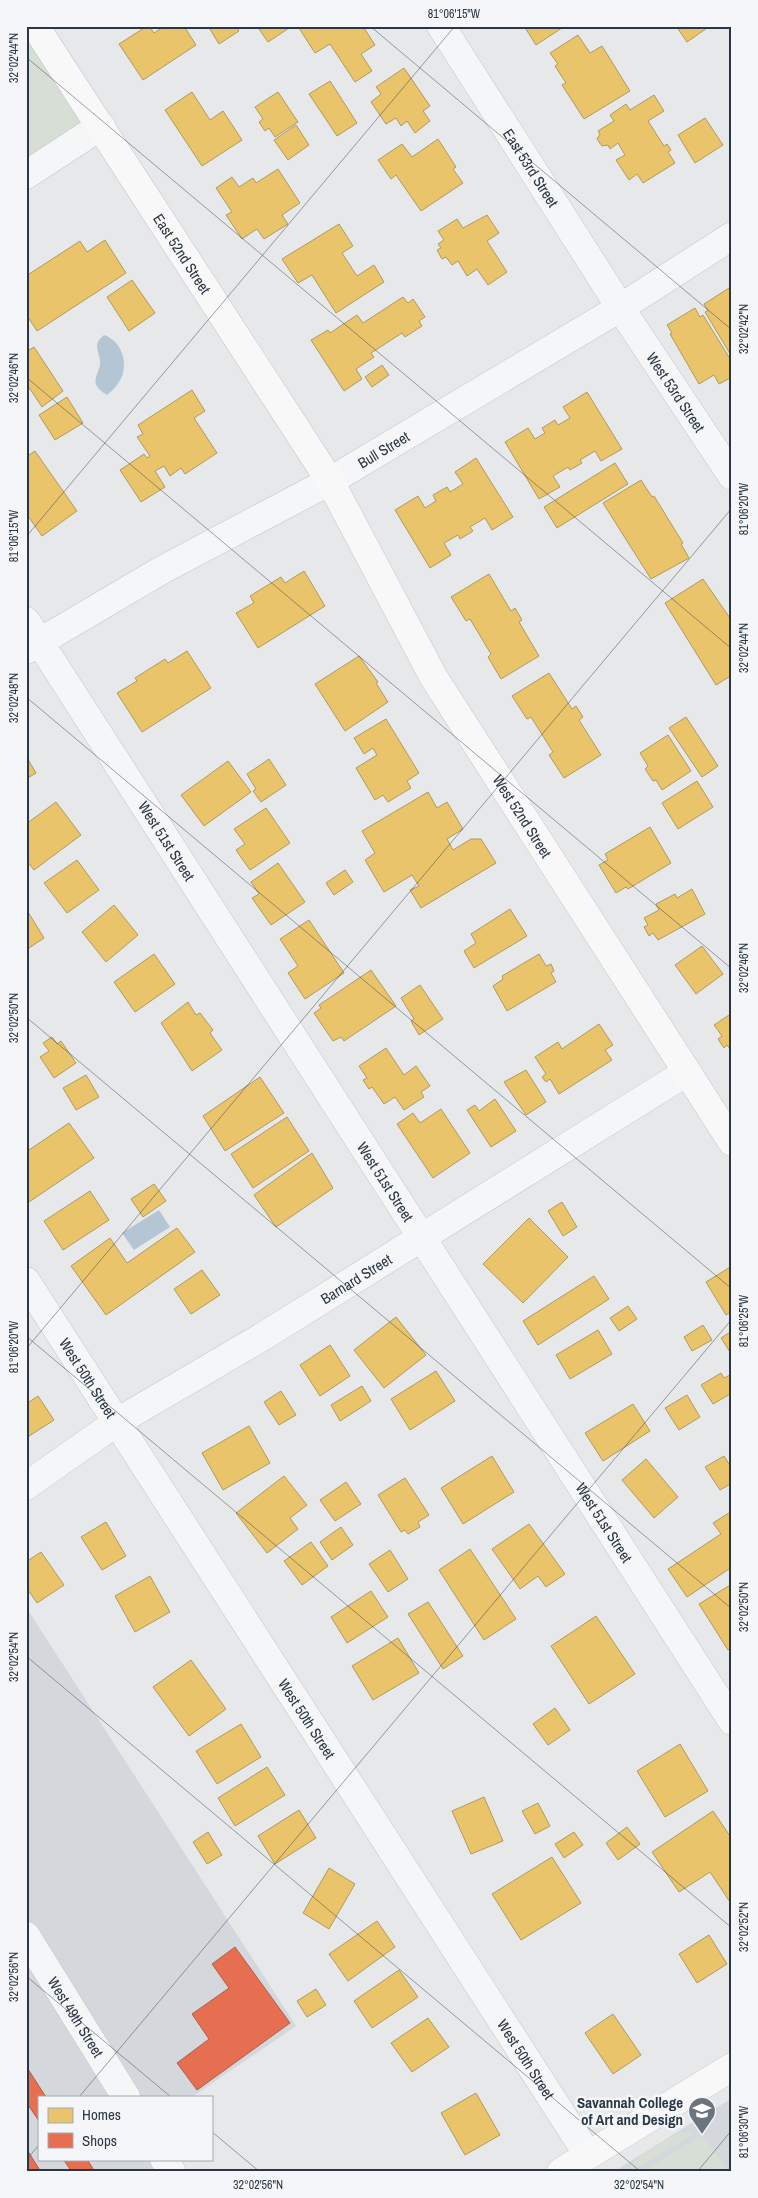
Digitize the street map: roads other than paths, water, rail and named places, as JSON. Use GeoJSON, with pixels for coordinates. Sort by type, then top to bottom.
{"type":"FeatureCollection","features":[{"type":"Feature","properties":{"kind":"main road","name":"East 52nd Street"},"geometry":{"type":"LineString","coordinates":[[35,26],[330,481]]}},
{"type":"Feature","properties":{"kind":"main road","name":"West 52nd Street"},"geometry":{"type":"LineString","coordinates":[[330,481],[434,678],[732,1142]]}},
{"type":"Feature","properties":{"kind":"main road"},"geometry":{"type":"LineString","coordinates":[[561,2172],[732,2067]]}},
{"type":"Feature","properties":{"kind":"street","name":"East 53rd Street"},"geometry":{"type":"LineString","coordinates":[[441,26],[620,308]]}},
{"type":"Feature","properties":{"kind":"street"},"geometry":{"type":"LineString","coordinates":[[26,175],[101,126]]}},
{"type":"Feature","properties":{"kind":"street","name":"Bull Street"},"geometry":{"type":"LineString","coordinates":[[31,638],[330,481],[620,308],[732,236]]}},
{"type":"Feature","properties":{"kind":"street","name":"West 53rd Street"},"geometry":{"type":"LineString","coordinates":[[620,308],[732,476]]}},
{"type":"Feature","properties":{"kind":"street","name":"West 51st Street"},"geometry":{"type":"LineString","coordinates":[[31,638],[732,1722]]}},
{"type":"Feature","properties":{"kind":"street","name":"Barnard Street"},"geometry":{"type":"LineString","coordinates":[[26,1486],[117,1422],[262,1337],[687,1072]]}},
{"type":"Feature","properties":{"kind":"street","name":"West 50th Street"},"geometry":{"type":"LineString","coordinates":[[26,1281],[588,2155]]}},
{"type":"Feature","properties":{"kind":"street","name":"West 49th Street"},"geometry":{"type":"LineString","coordinates":[[26,1936],[125,2096]]}},
{"type":"Feature","properties":{"kind":"street"},"geometry":{"type":"LineString","coordinates":[[165,2160],[172,2172]]}},
{"type":"Feature","properties":{"kind":"water"},"geometry":{"type":"Polygon","coordinates":[[[104,335],[118,345],[124,361],[120,380],[107,395],[100,390],[96,382],[100,365],[97,344],[104,335]]]}},
{"type":"Feature","properties":{"kind":"water"},"geometry":{"type":"Polygon","coordinates":[[[159,1210],[170,1227],[134,1250],[122,1233],[159,1210]]]}},
{"type":"Feature","properties":{"kind":"place","name":"Savannah College of Art and Design"},"geometry":{"type":"Point","coordinates":[702,2135]}}]}
